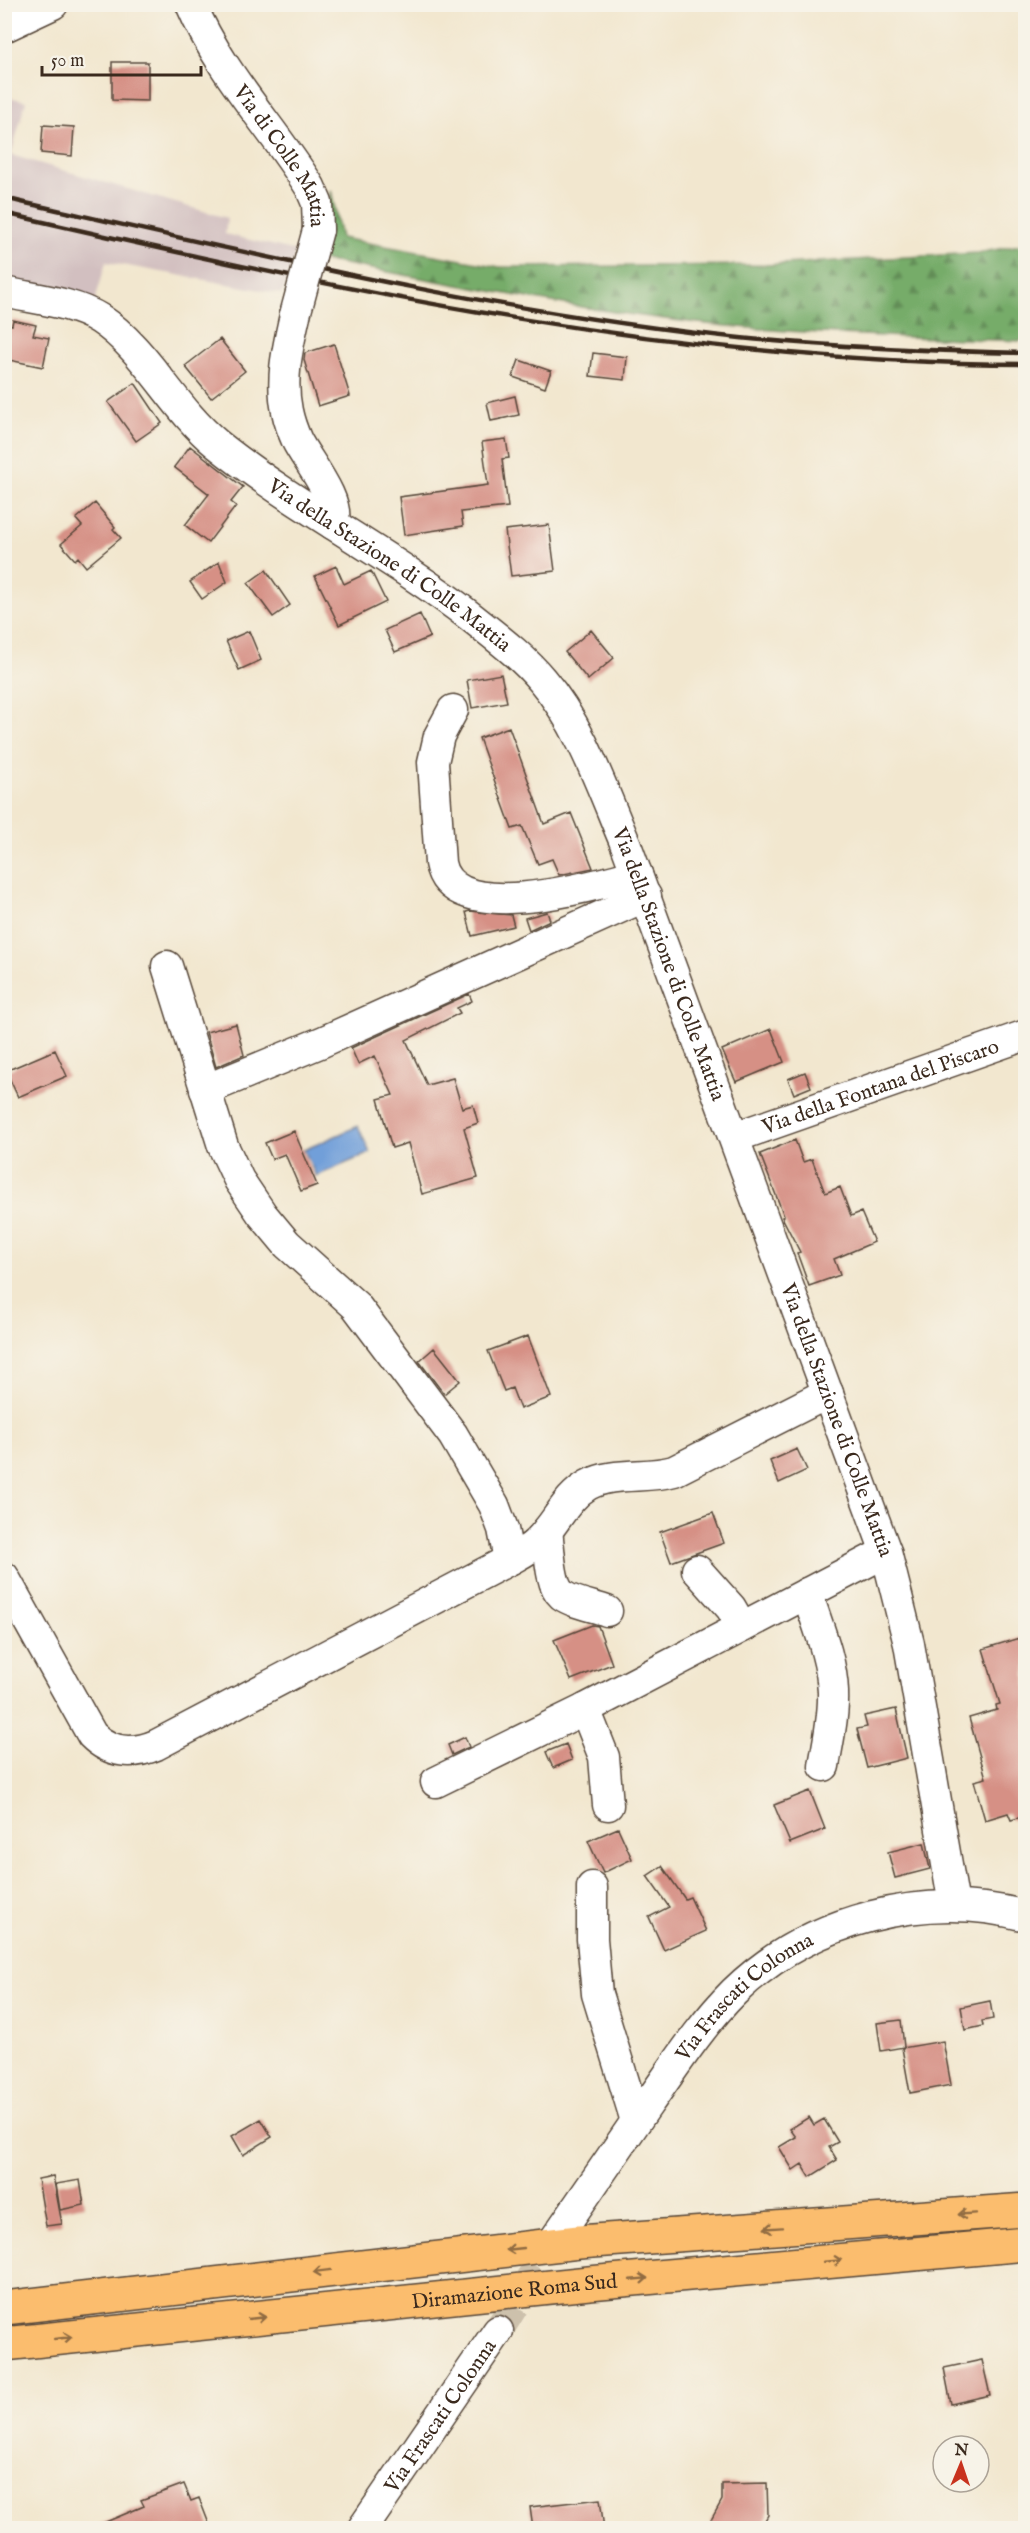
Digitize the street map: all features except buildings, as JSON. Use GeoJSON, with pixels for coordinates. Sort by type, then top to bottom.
{"type":"FeatureCollection","features":[{"type":"Feature","properties":{"kind":"highway","name":"Diramazione Roma Sud"},"geometry":{"type":"LineString","coordinates":[[4,2308],[579,2242],[1026,2210]]}},
{"type":"Feature","properties":{"kind":"highway","name":"Diramazione Roma Sud"},"geometry":{"type":"LineString","coordinates":[[4,2344],[601,2282],[1026,2244]]}},
{"type":"Feature","properties":{"kind":"street"},"geometry":{"type":"LineString","coordinates":[[4,27],[53,4]]}},
{"type":"Feature","properties":{"kind":"street","name":"Via di Colle Mattia"},"geometry":{"type":"LineString","coordinates":[[191,4],[204,35],[224,68],[310,187],[317,203],[318,230],[295,315],[285,367],[285,402],[293,432],[328,494],[335,519],[333,524]]}},
{"type":"Feature","properties":{"kind":"street","name":"Via della Stazione di Colle Mattia"},"geometry":{"type":"LineString","coordinates":[[4,292],[80,310],[106,323],[124,338],[179,406],[206,434],[270,483],[440,594],[507,646],[542,680],[562,706],[577,733],[613,812],[641,885],[886,1552],[909,1644],[954,1905]]}},
{"type":"Feature","properties":{"kind":"street"},"geometry":{"type":"LineString","coordinates":[[453,710],[439,736],[433,762],[440,863],[444,878],[449,884],[471,894],[530,897],[641,885]]}},
{"type":"Feature","properties":{"kind":"street"},"geometry":{"type":"LineString","coordinates":[[206,1090],[322,1042],[641,885]]}},
{"type":"Feature","properties":{"kind":"street"},"geometry":{"type":"LineString","coordinates":[[167,966],[227,1156],[255,1205],[297,1255],[356,1306],[459,1443],[494,1505],[503,1529],[509,1560]]}},
{"type":"Feature","properties":{"kind":"street","name":"Via della Fontana del Piscaro"},"geometry":{"type":"LineString","coordinates":[[735,1137],[1026,1035]]}},
{"type":"Feature","properties":{"kind":"street"},"geometry":{"type":"LineString","coordinates":[[4,1577],[92,1735],[110,1748],[132,1752],[156,1745],[509,1560],[536,1543],[576,1494],[590,1484],[603,1479],[651,1476],[674,1471],[828,1393]]}},
{"type":"Feature","properties":{"kind":"street"},"geometry":{"type":"LineString","coordinates":[[547,1531],[553,1578],[558,1590],[567,1597],[607,1611]]}},
{"type":"Feature","properties":{"kind":"street"},"geometry":{"type":"LineString","coordinates":[[436,1782],[585,1709],[886,1552]]}},
{"type":"Feature","properties":{"kind":"street"},"geometry":{"type":"LineString","coordinates":[[698,1570],[731,1608],[742,1627]]}},
{"type":"Feature","properties":{"kind":"street"},"geometry":{"type":"LineString","coordinates":[[807,1593],[825,1652],[833,1690],[824,1766]]}},
{"type":"Feature","properties":{"kind":"street"},"geometry":{"type":"LineString","coordinates":[[585,1709],[604,1757],[608,1805]]}},
{"type":"Feature","properties":{"kind":"street"},"geometry":{"type":"LineString","coordinates":[[592,1887],[592,1939],[597,1994],[636,2121]]}},
{"type":"Feature","properties":{"kind":"street","name":"Via Frascati Colonna"},"geometry":{"type":"LineString","coordinates":[[555,2239],[676,2065],[720,2008],[739,1988],[776,1959],[805,1942],[874,1915],[904,1908],[954,1905],[993,1909],[1026,1916]]}},
{"type":"Feature","properties":{"kind":"street","name":"Via Frascati Colonna"},"geometry":{"type":"LineString","coordinates":[[363,2529],[498,2331]]}},
{"type":"Feature","properties":{"kind":"shaded area"},"geometry":{"type":"Polygon","coordinates":[[[4,96],[26,101],[11,155],[227,218],[225,234],[296,251],[282,294],[106,262],[95,301],[5,281],[4,96]]]}},
{"type":"Feature","properties":{"kind":"green space"},"geometry":{"type":"Polygon","coordinates":[[[331,190],[341,238],[500,267],[765,265],[978,253],[1025,244],[1025,341],[815,333],[689,322],[550,302],[317,259],[331,190]]]}},
{"type":"Feature","properties":{"kind":"water"},"geometry":{"type":"Polygon","coordinates":[[[358,1126],[370,1153],[316,1176],[304,1150],[358,1126]]]}},
{"type":"Feature","properties":{"kind":"tunnel"},"geometry":{"type":"LineString","coordinates":[[498,2331],[555,2239]]}},
{"type":"Feature","properties":{"kind":"railway"},"geometry":{"type":"LineString","coordinates":[[4,198],[278,260],[554,313],[740,338],[883,348],[1026,353]]}},
{"type":"Feature","properties":{"kind":"railway"},"geometry":{"type":"LineString","coordinates":[[4,213],[384,295],[638,336],[766,351],[896,360],[1026,364]]}}]}
